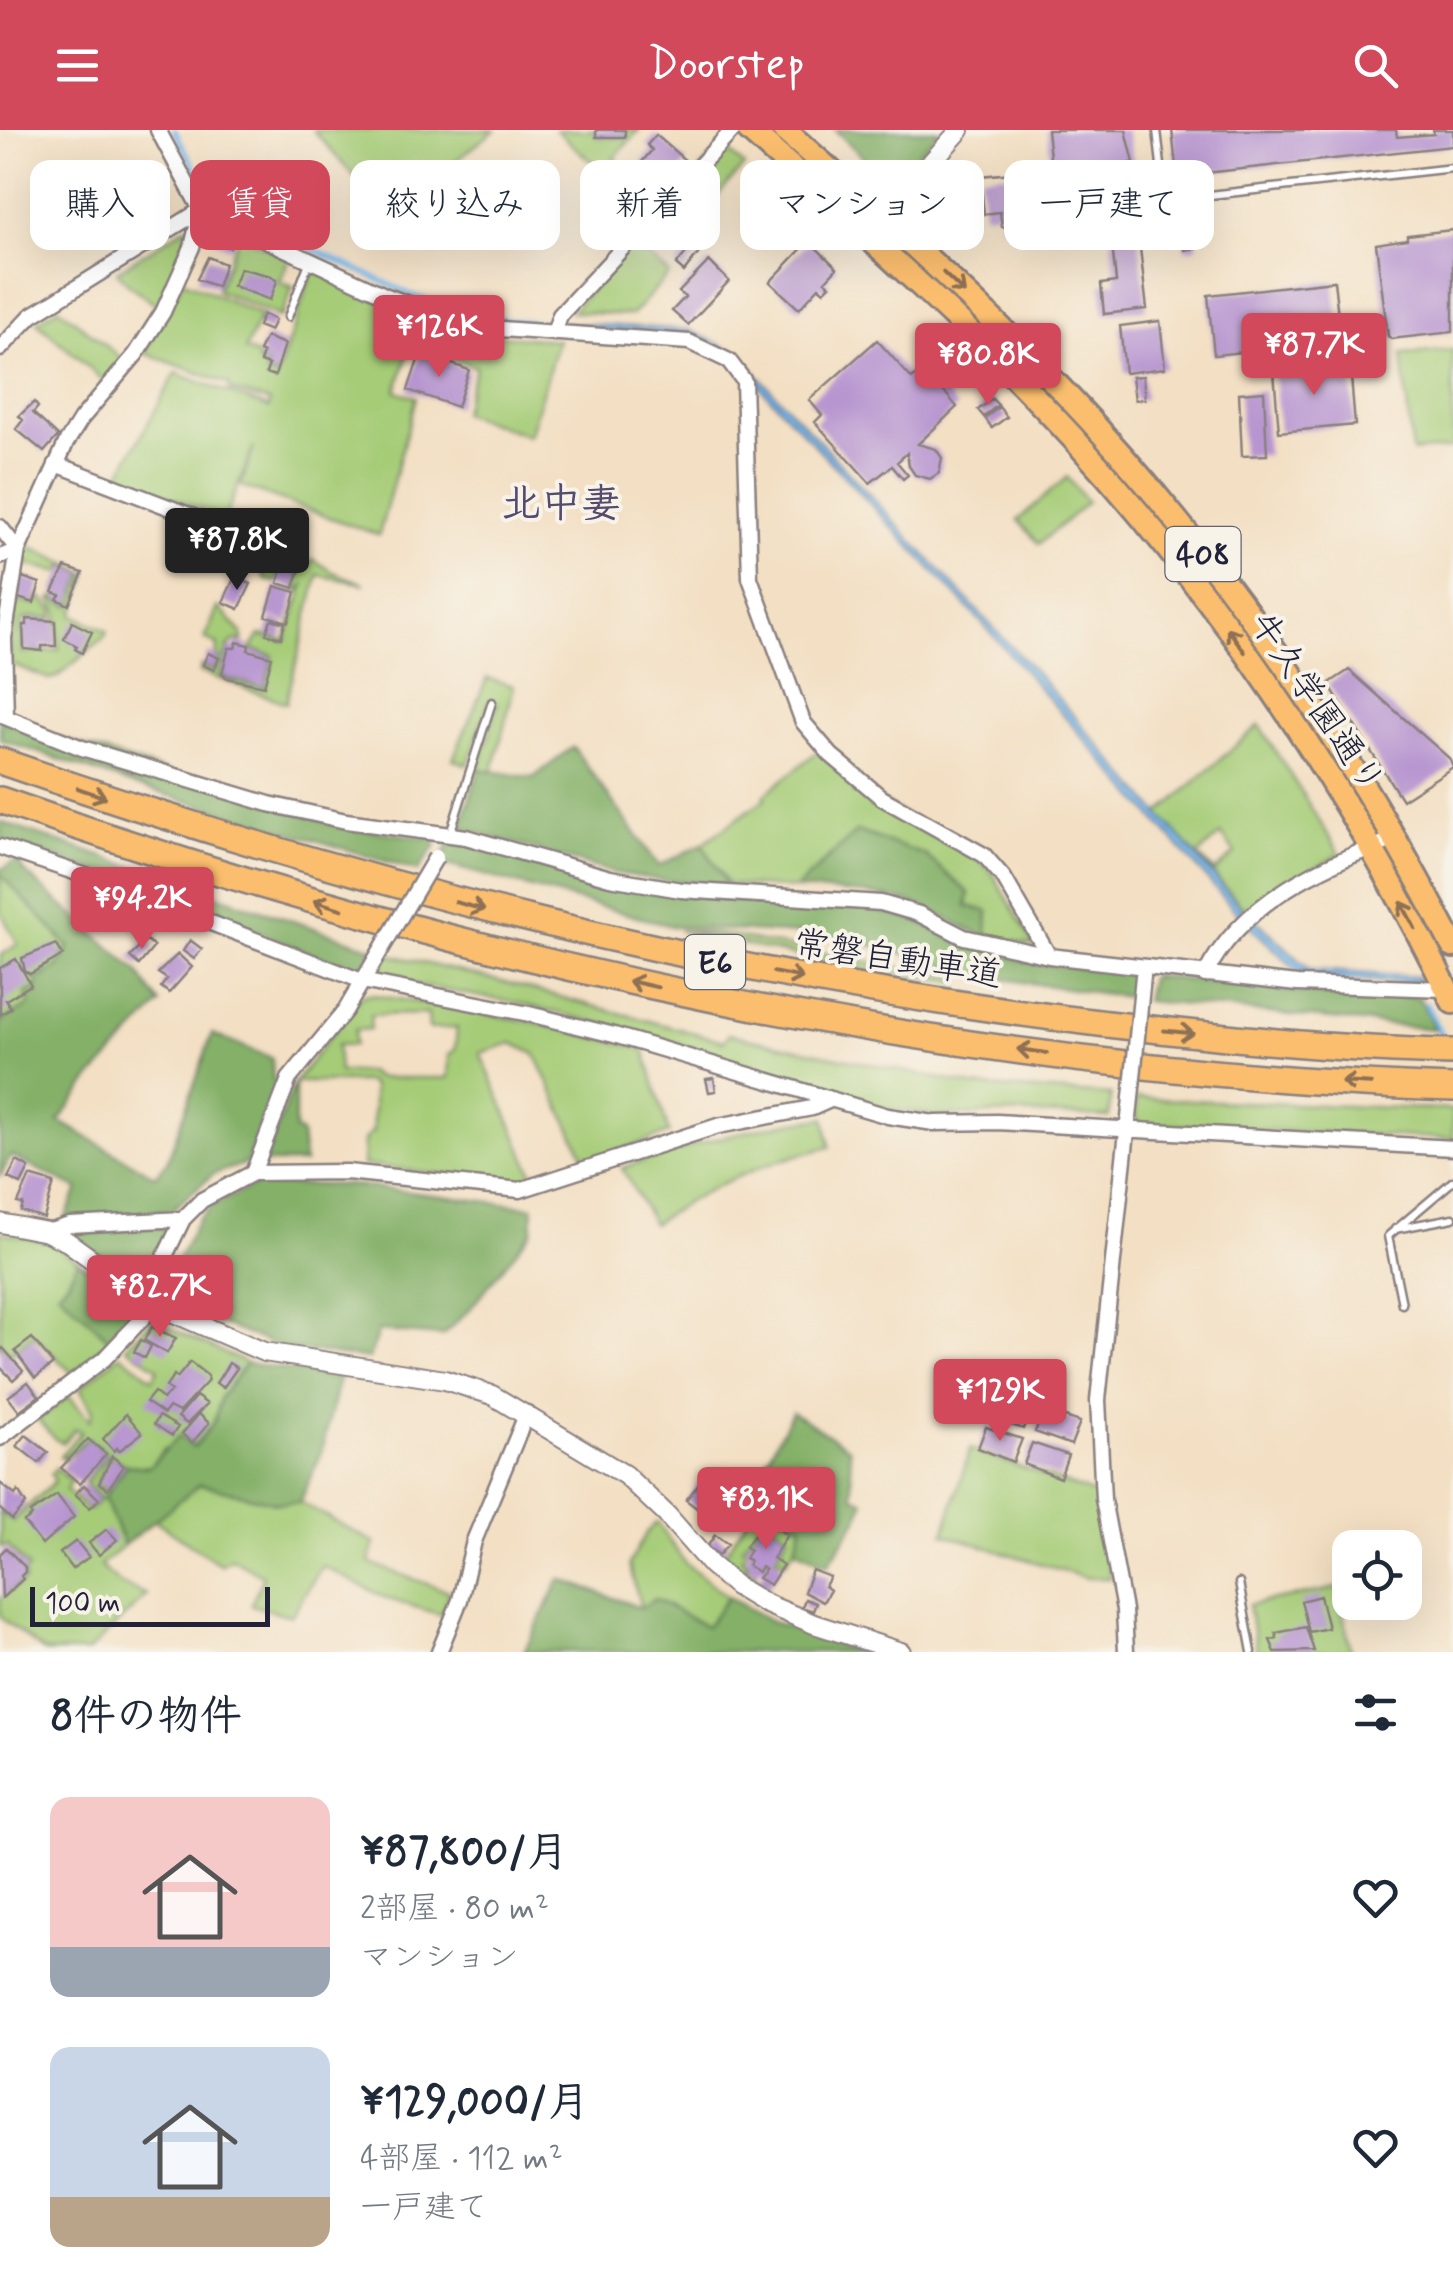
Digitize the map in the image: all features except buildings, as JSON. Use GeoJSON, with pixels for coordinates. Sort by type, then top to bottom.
{"type":"FeatureCollection","features":[{"type":"Feature","properties":{"kind":"highway","name":"牛久学園通り"},"geometry":{"type":"LineString","coordinates":[[749,130],[782,160]]}},
{"type":"Feature","properties":{"kind":"highway","name":"牛久学園通り"},"geometry":{"type":"LineString","coordinates":[[784,130],[819,160]]}},
{"type":"Feature","properties":{"kind":"highway","name":"牛久学園通り"},"geometry":{"type":"LineString","coordinates":[[882,250],[1046,408],[1172,554],[1242,648],[1372,847],[1450,995]]}},
{"type":"Feature","properties":{"kind":"highway","name":"牛久学園通り"},"geometry":{"type":"LineString","coordinates":[[918,250],[1062,391],[1191,538],[1293,677],[1396,839],[1453,946]]}},
{"type":"Feature","properties":{"kind":"highway","name":"常磐自動車道"},"geometry":{"type":"LineString","coordinates":[[0,761],[229,838],[361,877],[672,954],[1038,1016],[1181,1032],[1453,1052]]}},
{"type":"Feature","properties":{"kind":"highway","name":"常磐自動車道"},"geometry":{"type":"LineString","coordinates":[[0,800],[350,912],[658,988],[863,1026],[1036,1052],[1235,1074],[1453,1088]]}},
{"type":"Feature","properties":{"kind":"street"},"geometry":{"type":"LineString","coordinates":[[158,130],[190,190]]}},
{"type":"Feature","properties":{"kind":"street"},"geometry":{"type":"LineString","coordinates":[[554,334],[560,315],[733,130]]}},
{"type":"Feature","properties":{"kind":"street"},"geometry":{"type":"LineString","coordinates":[[933,160],[960,130]]}},
{"type":"Feature","properties":{"kind":"street"},"geometry":{"type":"LineString","coordinates":[[0,350],[31,316],[190,217]]}},
{"type":"Feature","properties":{"kind":"street"},"geometry":{"type":"LineString","coordinates":[[191,250],[162,312],[136,354],[82,419],[56,464],[18,550],[4,638],[3,716],[82,748],[268,804],[346,821],[450,834],[610,878],[681,890],[881,904],[919,914],[964,937],[1144,972],[1450,995]]}},
{"type":"Feature","properties":{"kind":"street"},"geometry":{"type":"LineString","coordinates":[[290,250],[386,296],[472,327],[688,342],[729,361],[744,381],[750,578],[802,722],[839,763],[882,798],[966,842],[996,867],[1049,956]]}},
{"type":"Feature","properties":{"kind":"street"},"geometry":{"type":"LineString","coordinates":[[56,464],[257,542]]}},
{"type":"Feature","properties":{"kind":"street"},"geometry":{"type":"LineString","coordinates":[[0,527],[18,550]]}},
{"type":"Feature","properties":{"kind":"street"},"geometry":{"type":"LineString","coordinates":[[0,557],[18,550]]}},
{"type":"Feature","properties":{"kind":"street"},"geometry":{"type":"LineString","coordinates":[[254,1172],[289,1078],[345,1012],[450,834]]}},
{"type":"Feature","properties":{"kind":"street"},"geometry":{"type":"LineString","coordinates":[[1204,975],[1248,916],[1267,900],[1372,847],[1396,839]]}},
{"type":"Feature","properties":{"kind":"street"},"geometry":{"type":"LineString","coordinates":[[7,849],[362,981],[546,1018],[674,1051],[759,1080],[888,1116],[934,1123],[1128,1124],[1453,1148]]}},
{"type":"Feature","properties":{"kind":"street"},"geometry":{"type":"LineString","coordinates":[[1126,1652],[1124,1610],[1103,1499],[1098,1400],[1144,972]]}},
{"type":"Feature","properties":{"kind":"street"},"geometry":{"type":"LineString","coordinates":[[0,1438],[104,1359],[149,1302],[183,1219],[202,1200],[254,1172],[347,1172],[520,1190],[718,1126],[812,1108],[830,1100]]}},
{"type":"Feature","properties":{"kind":"street"},"geometry":{"type":"LineString","coordinates":[[47,1232],[88,1224],[183,1219]]}},
{"type":"Feature","properties":{"kind":"street"},"geometry":{"type":"LineString","coordinates":[[0,1223],[47,1232],[68,1242],[149,1302],[264,1352],[445,1380],[492,1395],[625,1474],[736,1586],[764,1603],[814,1624],[901,1652]]}},
{"type":"Feature","properties":{"kind":"street"},"geometry":{"type":"LineString","coordinates":[[440,1652],[460,1600],[474,1540],[527,1413]]}},
{"type":"Feature","properties":{"kind":"lane"},"geometry":{"type":"LineString","coordinates":[[1157,130],[1165,200],[1453,168]]}},
{"type":"Feature","properties":{"kind":"lane"},"geometry":{"type":"LineString","coordinates":[[288,317],[310,259]]}},
{"type":"Feature","properties":{"kind":"lane"},"geometry":{"type":"LineString","coordinates":[[450,834],[492,702]]}},
{"type":"Feature","properties":{"kind":"lane"},"geometry":{"type":"LineString","coordinates":[[0,862],[7,849]]}},
{"type":"Feature","properties":{"kind":"lane"},"geometry":{"type":"LineString","coordinates":[[1402,1304],[1388,1236],[1453,1181]]}},
{"type":"Feature","properties":{"kind":"lane"},"geometry":{"type":"LineString","coordinates":[[1395,1230],[1453,1218]]}},
{"type":"Feature","properties":{"kind":"lane"},"geometry":{"type":"LineString","coordinates":[[1239,1583],[1252,1652]]}},
{"type":"Feature","properties":{"kind":"green space"},"geometry":{"type":"Polygon","coordinates":[[[313,130],[495,130],[457,160],[350,160],[350,171],[313,130]]]}},
{"type":"Feature","properties":{"kind":"green space"},"geometry":{"type":"Polygon","coordinates":[[[556,130],[596,130],[597,137],[625,137],[625,130],[639,130],[614,158],[616,160],[589,160],[556,130]]]}},
{"type":"Feature","properties":{"kind":"green space"},"geometry":{"type":"Polygon","coordinates":[[[835,130],[940,130],[913,160],[866,160],[835,130]]]}},
{"type":"Feature","properties":{"kind":"green space"},"geometry":{"type":"Polygon","coordinates":[[[722,146],[740,162],[740,170],[720,193],[720,160],[709,160],[722,146]]]}},
{"type":"Feature","properties":{"kind":"green space"},"geometry":{"type":"Polygon","coordinates":[[[186,227],[190,229],[160,307],[129,285],[117,271],[150,250],[170,250],[170,237],[186,227]]]}},
{"type":"Feature","properties":{"kind":"green space"},"geometry":{"type":"Polygon","coordinates":[[[233,250],[273,250],[289,257],[280,282],[293,287],[281,317],[217,290],[233,250]]]}},
{"type":"Feature","properties":{"kind":"green space"},"geometry":{"type":"Polygon","coordinates":[[[626,250],[642,250],[669,274],[632,315],[571,312],[626,250]]]}},
{"type":"Feature","properties":{"kind":"green space"},"geometry":{"type":"Polygon","coordinates":[[[313,268],[421,315],[396,391],[416,397],[379,535],[241,486],[254,446],[225,518],[118,477],[176,373],[269,408],[270,402],[230,390],[229,384],[144,353],[183,280],[261,315],[245,350],[259,356],[258,361],[268,366],[266,374],[277,377],[313,268]]]}},
{"type":"Feature","properties":{"kind":"green space"},"geometry":{"type":"Polygon","coordinates":[[[58,307],[125,361],[106,383],[37,322],[58,307]]]}},
{"type":"Feature","properties":{"kind":"green space"},"geometry":{"type":"Polygon","coordinates":[[[431,318],[445,323],[434,356],[420,352],[431,318]]]}},
{"type":"Feature","properties":{"kind":"green space"},"geometry":{"type":"Polygon","coordinates":[[[463,330],[558,340],[529,436],[462,413],[476,367],[454,359],[463,330]]]}},
{"type":"Feature","properties":{"kind":"green space"},"geometry":{"type":"Polygon","coordinates":[[[1453,350],[1453,448],[1412,452],[1402,355],[1453,350]]]}},
{"type":"Feature","properties":{"kind":"green space"},"geometry":{"type":"Polygon","coordinates":[[[1067,477],[1087,502],[1039,544],[1018,520],[1067,477]]]}},
{"type":"Feature","properties":{"kind":"green space"},"geometry":{"type":"Polygon","coordinates":[[[26,545],[88,574],[73,615],[107,631],[104,638],[57,677],[49,679],[10,664],[14,600],[35,605],[40,596],[53,610],[53,619],[28,617],[22,621],[22,653],[59,650],[57,610],[51,600],[55,596],[70,606],[84,574],[66,565],[59,572],[20,563],[26,545]]]}},
{"type":"Feature","properties":{"kind":"green space"},"geometry":{"type":"Polygon","coordinates":[[[266,548],[310,565],[313,559],[333,572],[365,584],[318,575],[286,703],[200,672],[201,666],[215,671],[220,659],[216,654],[218,645],[205,639],[218,607],[242,633],[242,641],[228,647],[221,674],[265,688],[273,656],[251,649],[260,635],[285,641],[305,583],[296,590],[301,568],[282,562],[276,582],[266,580],[266,548]]]}},
{"type":"Feature","properties":{"kind":"green space"},"geometry":{"type":"Polygon","coordinates":[[[487,678],[514,686],[493,771],[479,769],[498,703],[489,700],[468,765],[453,759],[487,678]]]}},
{"type":"Feature","properties":{"kind":"green space"},"geometry":{"type":"Polygon","coordinates":[[[0,720],[346,827],[434,839],[436,845],[418,871],[137,786],[0,739],[0,720]]]}},
{"type":"Feature","properties":{"kind":"green space"},"geometry":{"type":"Polygon","coordinates":[[[1259,725],[1340,854],[1244,908],[1159,814],[1259,725]],[[1221,834],[1198,855],[1215,872],[1235,853],[1221,834]]]}},
{"type":"Feature","properties":{"kind":"green space"},"geometry":{"type":"Polygon","coordinates":[[[573,747],[659,866],[702,844],[727,884],[615,873],[465,829],[462,822],[479,769],[533,778],[573,747]]]}},
{"type":"Feature","properties":{"kind":"green space"},"geometry":{"type":"Polygon","coordinates":[[[818,751],[868,793],[975,857],[992,872],[1035,946],[987,936],[967,906],[969,893],[925,855],[857,831],[796,889],[727,884],[702,844],[766,798],[764,795],[818,751]]]}},
{"type":"Feature","properties":{"kind":"green space"},"geometry":{"type":"Polygon","coordinates":[[[0,822],[373,948],[362,970],[356,972],[213,914],[212,909],[0,840],[0,822]]]}},
{"type":"Feature","properties":{"kind":"green space"},"geometry":{"type":"Polygon","coordinates":[[[857,831],[925,855],[969,893],[967,906],[988,911],[987,936],[900,900],[796,889],[857,831]]]}},
{"type":"Feature","properties":{"kind":"green space"},"geometry":{"type":"Polygon","coordinates":[[[463,842],[615,884],[867,909],[912,919],[962,943],[1038,964],[1136,972],[1136,998],[974,975],[882,947],[821,935],[675,927],[440,863],[449,844],[463,842]]]}},
{"type":"Feature","properties":{"kind":"green space"},"geometry":{"type":"Polygon","coordinates":[[[16,861],[137,971],[160,1004],[92,1077],[59,1121],[155,1176],[167,1162],[212,1034],[272,1058],[273,1079],[278,1083],[247,1163],[213,1174],[172,1210],[65,1219],[78,1189],[11,1156],[0,1177],[0,1022],[30,1005],[26,993],[38,987],[36,980],[58,967],[69,947],[0,874],[0,870],[16,861]]]}},
{"type":"Feature","properties":{"kind":"green space"},"geometry":{"type":"Polygon","coordinates":[[[0,874],[69,947],[58,967],[36,979],[39,987],[31,1005],[0,1022],[0,956],[18,944],[0,911],[0,874]]]}},
{"type":"Feature","properties":{"kind":"green space"},"geometry":{"type":"Polygon","coordinates":[[[679,931],[713,933],[957,978],[958,983],[852,967],[679,931]]]}},
{"type":"Feature","properties":{"kind":"green space"},"geometry":{"type":"Polygon","coordinates":[[[387,954],[724,1041],[729,1034],[974,1086],[1111,1095],[1109,1117],[1014,1113],[938,1116],[885,1108],[645,1034],[517,1003],[377,978],[387,954]]]}},
{"type":"Feature","properties":{"kind":"green space"},"geometry":{"type":"Polygon","coordinates":[[[1150,977],[1295,992],[1419,997],[1435,1029],[1145,1001],[1150,977]]]}},
{"type":"Feature","properties":{"kind":"green space"},"geometry":{"type":"Polygon","coordinates":[[[369,994],[533,1022],[644,1049],[669,1133],[569,1168],[516,1182],[363,1165],[364,1140],[373,1131],[373,1087],[368,1082],[295,1082],[361,996],[369,994]],[[428,1014],[371,1015],[370,1029],[355,1030],[354,1045],[337,1045],[339,1072],[368,1072],[377,1078],[448,1078],[449,1054],[455,1050],[457,1028],[429,1029],[428,1014]],[[512,1043],[480,1053],[533,1174],[586,1161],[535,1054],[512,1043]]]}},
{"type":"Feature","properties":{"kind":"green space"},"geometry":{"type":"Polygon","coordinates":[[[295,1082],[295,1130],[301,1133],[304,1163],[263,1163],[295,1082]]]}},
{"type":"Feature","properties":{"kind":"green space"},"geometry":{"type":"Polygon","coordinates":[[[1137,1098],[1453,1110],[1453,1139],[1142,1124],[1135,1119],[1137,1098]]]}},
{"type":"Feature","properties":{"kind":"green space"},"geometry":{"type":"Polygon","coordinates":[[[825,1118],[830,1147],[738,1176],[653,1224],[622,1168],[722,1137],[825,1118]]]}},
{"type":"Feature","properties":{"kind":"green space"},"geometry":{"type":"Polygon","coordinates":[[[257,1184],[352,1185],[533,1207],[532,1231],[470,1309],[442,1336],[378,1331],[369,1359],[283,1348],[171,1305],[159,1296],[198,1220],[213,1205],[257,1184]]]}},
{"type":"Feature","properties":{"kind":"green space"},"geometry":{"type":"Polygon","coordinates":[[[168,1226],[170,1230],[142,1286],[69,1233],[168,1226]]]}},
{"type":"Feature","properties":{"kind":"green space"},"geometry":{"type":"Polygon","coordinates":[[[0,1232],[50,1242],[78,1261],[59,1291],[111,1341],[73,1374],[33,1335],[10,1354],[3,1345],[0,1348],[0,1232]]]}},
{"type":"Feature","properties":{"kind":"green space"},"geometry":{"type":"Polygon","coordinates":[[[78,1261],[140,1309],[111,1341],[58,1291],[68,1282],[78,1261]]]}},
{"type":"Feature","properties":{"kind":"green space"},"geometry":{"type":"Polygon","coordinates":[[[152,1320],[246,1363],[221,1397],[214,1422],[193,1447],[164,1449],[149,1467],[126,1465],[110,1456],[96,1484],[108,1491],[104,1497],[124,1545],[100,1566],[121,1584],[147,1595],[88,1652],[44,1652],[0,1617],[0,1599],[25,1580],[28,1568],[7,1545],[0,1547],[0,1512],[13,1521],[55,1481],[51,1474],[56,1468],[71,1481],[66,1490],[89,1510],[101,1499],[85,1483],[107,1454],[88,1438],[64,1460],[60,1457],[81,1431],[75,1429],[63,1443],[38,1420],[69,1396],[90,1420],[93,1411],[80,1388],[120,1354],[153,1379],[158,1368],[126,1347],[152,1320]]]}},
{"type":"Feature","properties":{"kind":"green space"},"geometry":{"type":"Polygon","coordinates":[[[246,1363],[339,1378],[321,1454],[300,1502],[277,1503],[200,1484],[124,1545],[104,1497],[126,1465],[149,1467],[179,1436],[194,1447],[214,1422],[221,1397],[246,1363]]]}},
{"type":"Feature","properties":{"kind":"green space"},"geometry":{"type":"Polygon","coordinates":[[[792,1412],[849,1448],[853,1496],[864,1501],[858,1518],[828,1565],[795,1549],[802,1525],[748,1494],[792,1412]]]}},
{"type":"Feature","properties":{"kind":"green space"},"geometry":{"type":"Polygon","coordinates":[[[970,1449],[1097,1495],[1110,1578],[1087,1578],[944,1534],[970,1449]]]}},
{"type":"Feature","properties":{"kind":"green space"},"geometry":{"type":"Polygon","coordinates":[[[200,1484],[276,1503],[300,1502],[375,1543],[369,1563],[450,1592],[442,1615],[388,1599],[322,1566],[291,1616],[251,1605],[263,1576],[231,1558],[221,1565],[153,1519],[200,1484]]]}},
{"type":"Feature","properties":{"kind":"green space"},"geometry":{"type":"Polygon","coordinates":[[[759,1500],[802,1525],[795,1549],[785,1562],[776,1558],[788,1534],[765,1520],[742,1547],[747,1550],[742,1558],[748,1563],[745,1568],[756,1573],[755,1577],[768,1587],[765,1592],[719,1563],[759,1500]]]}},
{"type":"Feature","properties":{"kind":"green space"},"geometry":{"type":"Polygon","coordinates":[[[657,1522],[685,1563],[728,1597],[706,1627],[655,1599],[641,1608],[629,1564],[657,1522]]]}},
{"type":"Feature","properties":{"kind":"green space"},"geometry":{"type":"Polygon","coordinates":[[[560,1579],[641,1608],[655,1599],[706,1627],[728,1597],[773,1622],[860,1652],[524,1652],[560,1579]]]}},
{"type":"Feature","properties":{"kind":"green space"},"geometry":{"type":"Polygon","coordinates":[[[1332,1589],[1332,1620],[1344,1620],[1351,1652],[1257,1652],[1248,1605],[1332,1589]]]}},
{"type":"Feature","properties":{"kind":"water"},"geometry":{"type":"Polygon","coordinates":[[[564,323],[688,330],[736,352],[1044,682],[1244,911],[1239,915],[985,626],[732,357],[688,336],[565,328],[564,323]]]}},
{"type":"Feature","properties":{"kind":"water"},"geometry":{"type":"Polygon","coordinates":[[[1255,919],[1310,970],[1417,977],[1419,983],[1305,978],[1249,925],[1255,919]]]}},
{"type":"Feature","properties":{"kind":"waterway"},"geometry":{"type":"LineString","coordinates":[[174,130],[215,204],[412,295],[474,316],[545,323]]}},
{"type":"Feature","properties":{"kind":"waterway"},"geometry":{"type":"LineString","coordinates":[[1426,1004],[1446,1045]]}},
{"type":"Feature","properties":{"kind":"district","name":"北中妻"},"geometry":{"type":"Point","coordinates":[561,502]}}]}
